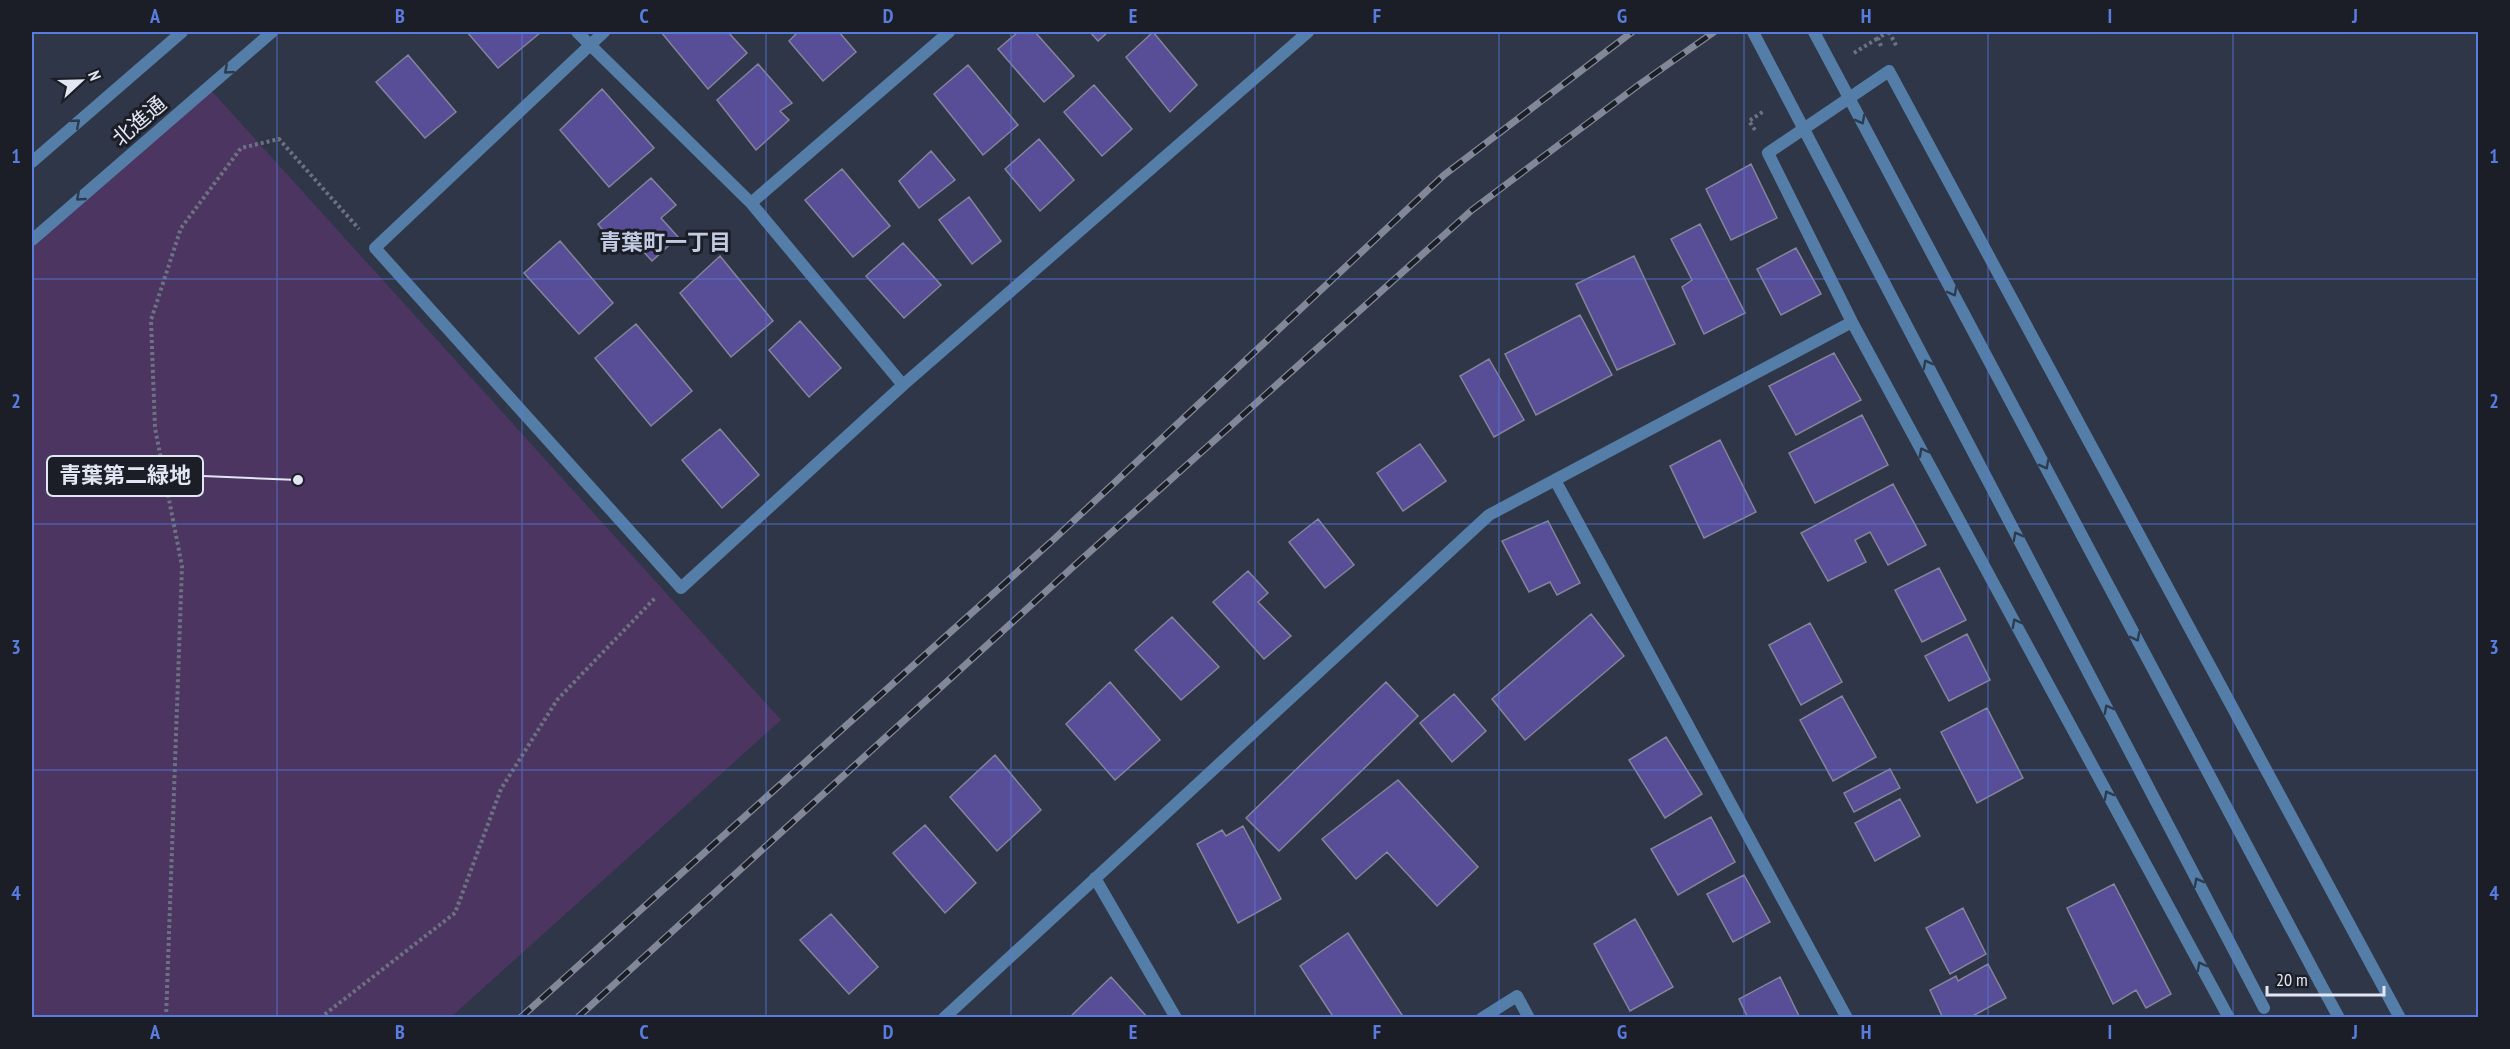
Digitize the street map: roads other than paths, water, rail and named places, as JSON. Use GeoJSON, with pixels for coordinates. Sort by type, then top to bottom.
{"type":"FeatureCollection","features":[{"type":"Feature","properties":{"kind":"street","name":"北進通"},"geometry":{"type":"LineString","coordinates":[[32,162],[182,32]]}},
{"type":"Feature","properties":{"kind":"street","name":"北進通"},"geometry":{"type":"LineString","coordinates":[[32,240],[272,32]]}},
{"type":"Feature","properties":{"kind":"street"},"geometry":{"type":"LineString","coordinates":[[577,32],[752,202],[903,385]]}},
{"type":"Feature","properties":{"kind":"street"},"geometry":{"type":"LineString","coordinates":[[604,32],[375,248],[681,588],[903,385],[1308,32]]}},
{"type":"Feature","properties":{"kind":"street"},"geometry":{"type":"LineString","coordinates":[[752,202],[949,32]]}},
{"type":"Feature","properties":{"kind":"street"},"geometry":{"type":"LineString","coordinates":[[1753,32],[2267,1013]]}},
{"type":"Feature","properties":{"kind":"street"},"geometry":{"type":"LineString","coordinates":[[1814,32],[2339,1017]]}},
{"type":"Feature","properties":{"kind":"street"},"geometry":{"type":"LineString","coordinates":[[2229,1017],[1852,322],[1768,153],[1889,71],[2400,1017]]}},
{"type":"Feature","properties":{"kind":"street"},"geometry":{"type":"LineString","coordinates":[[944,1017],[1489,515],[1852,322]]}},
{"type":"Feature","properties":{"kind":"street"},"geometry":{"type":"LineString","coordinates":[[1555,480],[1847,1017]]}},
{"type":"Feature","properties":{"kind":"street"},"geometry":{"type":"LineString","coordinates":[[1095,878],[1176,1017]]}},
{"type":"Feature","properties":{"kind":"street"},"geometry":{"type":"LineString","coordinates":[[1482,1017],[1517,996],[1529,1017]]}},
{"type":"Feature","properties":{"kind":"railway"},"geometry":{"type":"LineString","coordinates":[[520,1018],[1052,541],[1444,175],[1632,32]]}},
{"type":"Feature","properties":{"kind":"railway"},"geometry":{"type":"LineString","coordinates":[[577,1018],[1074,566],[1472,210],[1640,84],[1714,32]]}},
{"type":"Feature","properties":{"kind":"place","name":"青葉第二緑地"},"geometry":{"type":"Point","coordinates":[298,480]}},
{"type":"Feature","properties":{"kind":"district","name":"青葉町一丁目"},"geometry":{"type":"Point","coordinates":[665,242]}}]}
